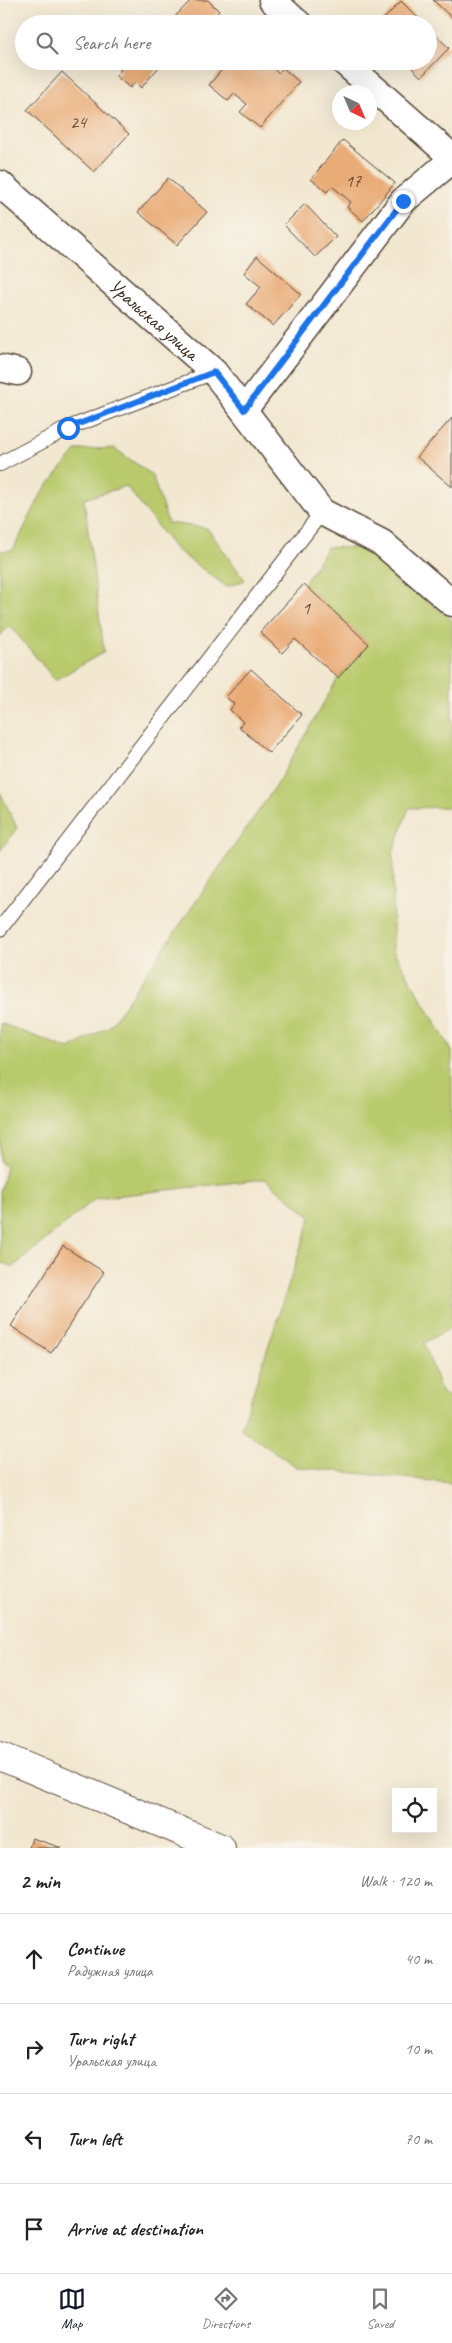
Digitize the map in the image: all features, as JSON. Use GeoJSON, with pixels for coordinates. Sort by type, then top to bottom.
{"type":"FeatureCollection","features":[{"type":"Feature","properties":{"kind":"main road"},"geometry":{"type":"LineString","coordinates":[[0,1756],[221,1848]]}},
{"type":"Feature","properties":{"kind":"street"},"geometry":{"type":"LineString","coordinates":[[272,0],[290,15]]}},
{"type":"Feature","properties":{"kind":"street"},"geometry":{"type":"LineString","coordinates":[[244,410],[403,201],[452,158],[352,70]]}},
{"type":"Feature","properties":{"kind":"street","name":"Уральская улица"},"geometry":{"type":"LineString","coordinates":[[0,184],[214,372],[322,512],[382,543],[452,603]]}},
{"type":"Feature","properties":{"kind":"lane"},"geometry":{"type":"LineString","coordinates":[[0,464],[68,428],[214,372]]}},
{"type":"Feature","properties":{"kind":"lane"},"geometry":{"type":"LineString","coordinates":[[0,929],[322,512]]}},
{"type":"Feature","properties":{"kind":"green space"},"geometry":{"type":"Polygon","coordinates":[[[114,448],[152,475],[168,523],[207,528],[245,580],[227,587],[175,549],[126,486],[84,499],[104,652],[55,680],[10,626],[0,636],[0,551],[13,550],[43,491],[77,450],[114,448]]]}},
{"type":"Feature","properties":{"kind":"green space"},"geometry":{"type":"Polygon","coordinates":[[[327,547],[360,548],[452,620],[452,807],[409,808],[393,853],[393,950],[452,1051],[452,1327],[424,1343],[442,1394],[452,1398],[452,1483],[297,1467],[241,1429],[311,1217],[265,1179],[96,1198],[13,1267],[0,1262],[0,1192],[6,1167],[0,1162],[0,1023],[69,1049],[110,1026],[275,787],[338,678],[369,644],[304,584],[327,547]]]}},
{"type":"Feature","properties":{"kind":"green space"},"geometry":{"type":"Polygon","coordinates":[[[0,792],[17,828],[0,851],[0,792]]]}},
{"type":"Feature","properties":{"kind":"building"},"geometry":{"type":"Polygon","coordinates":[[[191,0],[208,0],[219,11],[215,15],[177,15],[191,0]]]}},
{"type":"Feature","properties":{"kind":"building"},"geometry":{"type":"Polygon","coordinates":[[[433,0],[452,0],[452,18],[433,0]]]}},
{"type":"Feature","properties":{"kind":"building"},"geometry":{"type":"Polygon","coordinates":[[[401,1],[415,15],[388,15],[401,1]]]}},
{"type":"Feature","properties":{"kind":"building"},"geometry":{"type":"Polygon","coordinates":[[[437,37],[449,48],[437,60],[437,37]]]}},
{"type":"Feature","properties":{"kind":"building"},"geometry":{"type":"Polygon","coordinates":[[[121,70],[156,70],[141,88],[135,82],[130,88],[116,76],[121,70]]]}},
{"type":"Feature","properties":{"kind":"building"},"geometry":{"type":"Polygon","coordinates":[[[222,70],[275,70],[278,73],[281,70],[285,70],[299,82],[260,128],[240,112],[247,104],[234,94],[228,101],[209,85],[222,70]]]}},
{"type":"Feature","properties":{"kind":"building"},"geometry":{"type":"Polygon","coordinates":[[[414,70],[428,70],[421,77],[414,70]]]}},
{"type":"Feature","properties":{"kind":"building"},"geometry":{"type":"Polygon","coordinates":[[[62,72],[129,134],[94,172],[27,110],[62,72]]]}},
{"type":"Feature","properties":{"kind":"building"},"geometry":{"type":"Polygon","coordinates":[[[343,140],[395,183],[363,221],[347,207],[351,202],[332,186],[327,192],[311,179],[343,140]]]}},
{"type":"Feature","properties":{"kind":"building"},"geometry":{"type":"Polygon","coordinates":[[[168,178],[207,212],[177,245],[138,212],[168,178]]]}},
{"type":"Feature","properties":{"kind":"building"},"geometry":{"type":"Polygon","coordinates":[[[305,204],[336,237],[315,257],[284,225],[305,204]]]}},
{"type":"Feature","properties":{"kind":"building"},"geometry":{"type":"Polygon","coordinates":[[[257,256],[301,294],[273,326],[246,304],[261,287],[244,273],[257,256]]]}},
{"type":"Feature","properties":{"kind":"building"},"geometry":{"type":"Polygon","coordinates":[[[452,418],[452,487],[417,457],[452,418]]]}},
{"type":"Feature","properties":{"kind":"building"},"geometry":{"type":"Polygon","coordinates":[[[304,584],[369,644],[338,678],[295,639],[282,653],[260,632],[304,584]]]}},
{"type":"Feature","properties":{"kind":"building"},"geometry":{"type":"Polygon","coordinates":[[[251,669],[302,715],[269,753],[239,727],[243,722],[230,710],[234,704],[226,697],[251,669]]]}},
{"type":"Feature","properties":{"kind":"building"},"geometry":{"type":"Polygon","coordinates":[[[63,1246],[104,1272],[51,1353],[11,1326],[63,1246]]]}},
{"type":"Feature","properties":{"kind":"building"},"geometry":{"type":"Polygon","coordinates":[[[32,1838],[62,1848],[29,1848],[32,1838]]]}},
{"type":"Feature","properties":{"kind":"route"},"geometry":{"type":"LineString","coordinates":[[68,428],[214,372],[244,410],[403,201]]}}]}
